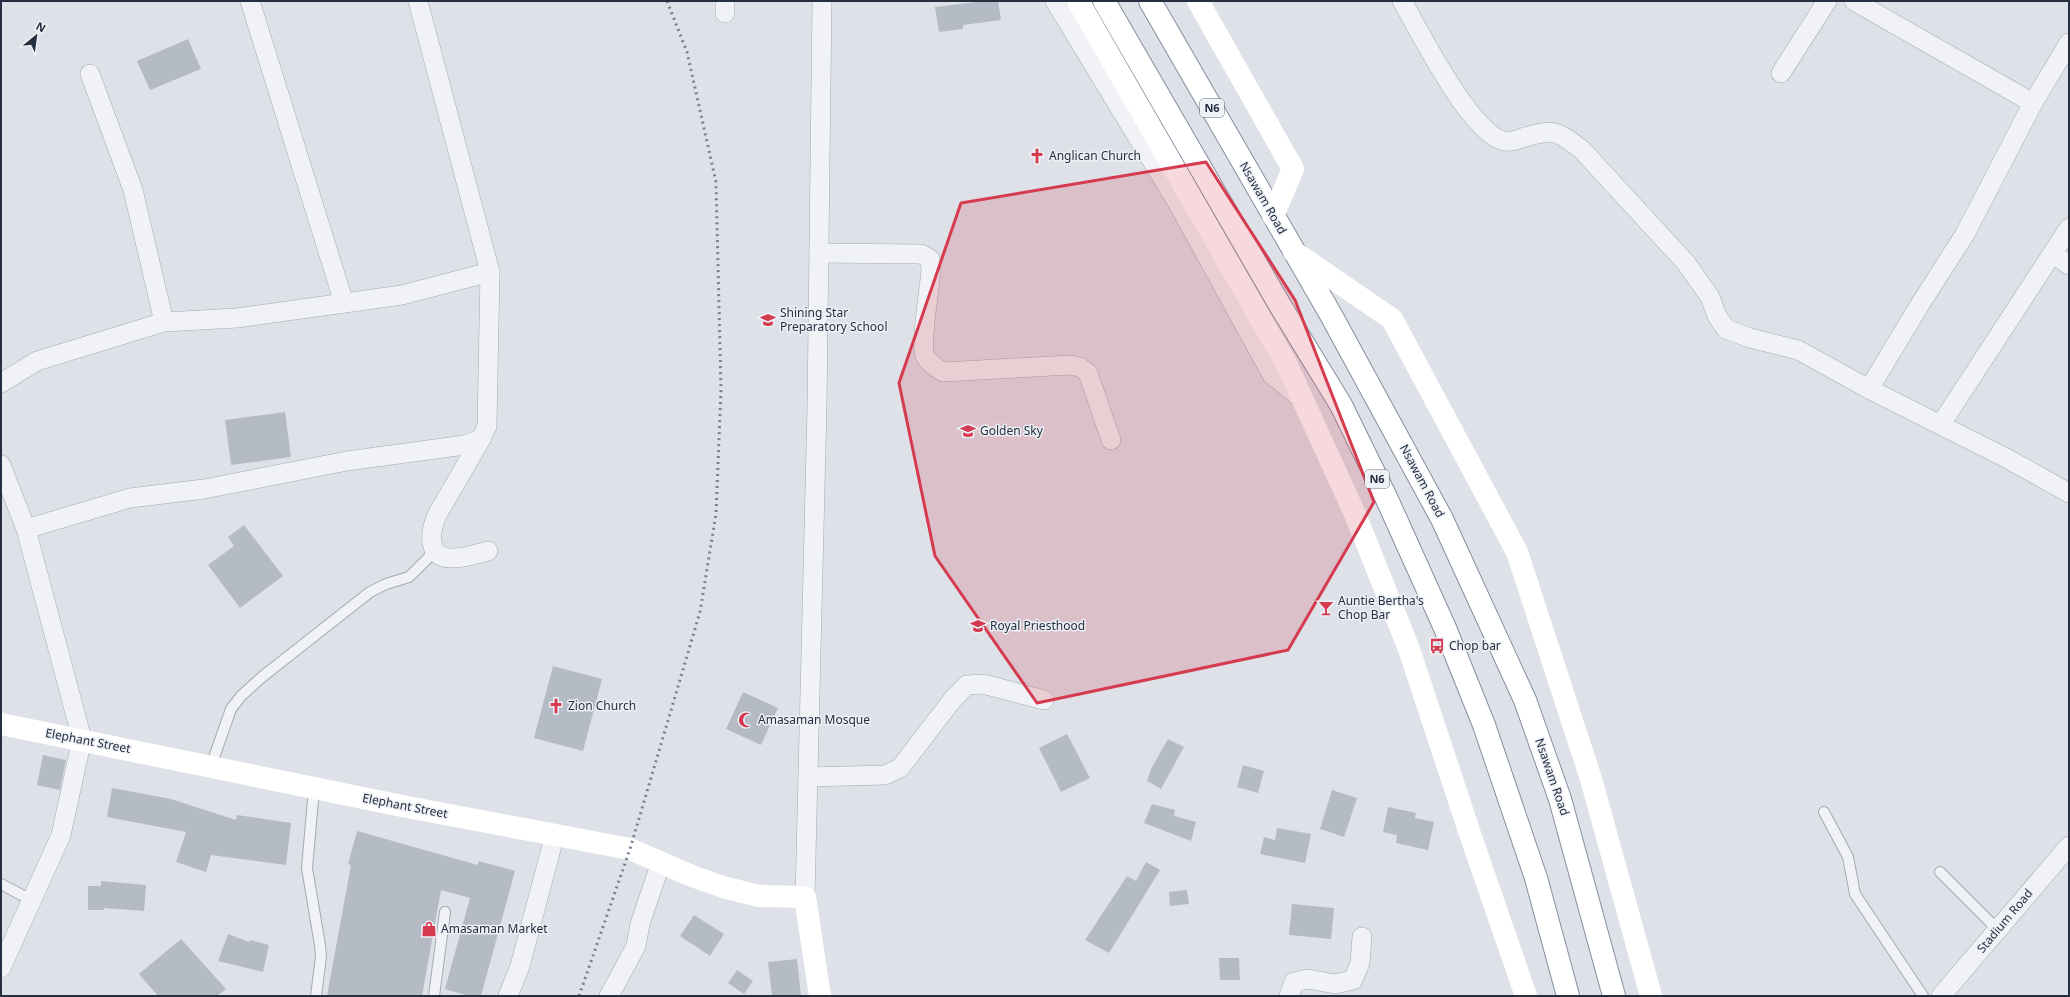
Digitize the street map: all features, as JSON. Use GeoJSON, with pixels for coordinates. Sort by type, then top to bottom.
{"type":"FeatureCollection","features":[{"type":"Feature","properties":{"kind":"main road"},"geometry":{"type":"LineString","coordinates":[[1078,1],[1286,363],[1355,514],[1409,649],[1470,834],[1526,996]]}},
{"type":"Feature","properties":{"kind":"main road","name":"N6"},"geometry":{"type":"LineString","coordinates":[[1104,1],[1281,307],[1341,405],[1385,496],[1445,628],[1484,725],[1536,878],[1568,996]]}},
{"type":"Feature","properties":{"kind":"main road","name":"Nsawam Road"},"geometry":{"type":"LineString","coordinates":[[1150,1],[1389,420],[1442,519],[1525,700],[1560,799],[1614,996]]}},
{"type":"Feature","properties":{"kind":"main road"},"geometry":{"type":"LineString","coordinates":[[1198,1],[1293,169],[1273,216]]}},
{"type":"Feature","properties":{"kind":"main road"},"geometry":{"type":"LineString","coordinates":[[1294,252],[1392,319],[1517,552],[1592,779],[1651,996]]}},
{"type":"Feature","properties":{"kind":"main road","name":"Elephant Street"},"geometry":{"type":"LineString","coordinates":[[1,724],[211,766],[314,789],[630,849],[723,887],[759,896],[805,897]]}},
{"type":"Feature","properties":{"kind":"main road"},"geometry":{"type":"LineString","coordinates":[[805,897],[820,996]]}},
{"type":"Feature","properties":{"kind":"street"},"geometry":{"type":"LineString","coordinates":[[250,1],[344,303]]}},
{"type":"Feature","properties":{"kind":"street"},"geometry":{"type":"LineString","coordinates":[[418,1],[490,272],[487,426],[481,440],[432,527],[430,536],[435,551],[440,556],[451,558],[488,552]]}},
{"type":"Feature","properties":{"kind":"street"},"geometry":{"type":"LineString","coordinates":[[805,897],[819,253],[822,1]]}},
{"type":"Feature","properties":{"kind":"street"},"geometry":{"type":"LineString","coordinates":[[1055,1],[1177,202],[1272,375],[1303,400]]}},
{"type":"Feature","properties":{"kind":"street"},"geometry":{"type":"LineString","coordinates":[[1402,1],[1445,77],[1480,125],[1492,137],[1505,142],[1553,131],[1563,136],[1582,150],[1686,263],[1710,297],[1717,316],[1726,329],[1750,338],[1798,350],[1869,389],[2008,458],[2069,493]]}},
{"type":"Feature","properties":{"kind":"street"},"geometry":{"type":"LineString","coordinates":[[1781,73],[1827,1]]}},
{"type":"Feature","properties":{"kind":"street"},"geometry":{"type":"LineString","coordinates":[[1854,1],[2033,103]]}},
{"type":"Feature","properties":{"kind":"street"},"geometry":{"type":"LineString","coordinates":[[1869,389],[1965,234],[2033,103],[2069,43]]}},
{"type":"Feature","properties":{"kind":"street"},"geometry":{"type":"LineString","coordinates":[[90,74],[133,190],[164,322]]}},
{"type":"Feature","properties":{"kind":"street"},"geometry":{"type":"LineString","coordinates":[[1941,424],[2069,228]]}},
{"type":"Feature","properties":{"kind":"street"},"geometry":{"type":"LineString","coordinates":[[819,253],[922,254],[930,259],[932,270],[924,342],[924,355],[930,364],[943,372],[1070,365],[1080,367],[1088,373],[1111,440]]}},
{"type":"Feature","properties":{"kind":"street"},"geometry":{"type":"LineString","coordinates":[[2053,254],[2069,265]]}},
{"type":"Feature","properties":{"kind":"street"},"geometry":{"type":"LineString","coordinates":[[1,384],[37,361],[164,322],[237,318],[344,303],[402,294],[490,272]]}},
{"type":"Feature","properties":{"kind":"street"},"geometry":{"type":"LineString","coordinates":[[26,528],[130,498],[204,489],[347,461],[465,445],[481,440]]}},
{"type":"Feature","properties":{"kind":"street"},"geometry":{"type":"LineString","coordinates":[[1,465],[26,528],[82,740],[61,835],[1,968]]}},
{"type":"Feature","properties":{"kind":"street"},"geometry":{"type":"LineString","coordinates":[[808,777],[885,775],[900,768],[953,699],[967,685],[983,684],[1044,700]]}},
{"type":"Feature","properties":{"kind":"street"},"geometry":{"type":"LineString","coordinates":[[508,996],[520,966],[555,834]]}},
{"type":"Feature","properties":{"kind":"street","name":"Stadium Road"},"geometry":{"type":"LineString","coordinates":[[1941,996],[2069,846]]}},
{"type":"Feature","properties":{"kind":"street"},"geometry":{"type":"LineString","coordinates":[[609,996],[636,946],[640,924],[661,862]]}},
{"type":"Feature","properties":{"kind":"street"},"geometry":{"type":"LineString","coordinates":[[1289,996],[1294,982],[1308,979],[1335,984],[1353,980],[1360,964],[1362,938]]}},
{"type":"Feature","properties":{"kind":"lane"},"geometry":{"type":"LineString","coordinates":[[211,766],[231,709],[241,696],[262,677],[370,592],[386,584],[409,577],[435,551]]}},
{"type":"Feature","properties":{"kind":"lane"},"geometry":{"type":"LineString","coordinates":[[314,789],[307,868],[321,957],[316,996]]}},
{"type":"Feature","properties":{"kind":"lane"},"geometry":{"type":"LineString","coordinates":[[1824,812],[1848,856],[1855,894],[1923,996]]}},
{"type":"Feature","properties":{"kind":"lane"},"geometry":{"type":"LineString","coordinates":[[1940,872],[1998,930]]}},
{"type":"Feature","properties":{"kind":"lane"},"geometry":{"type":"LineString","coordinates":[[1,884],[31,900]]}},
{"type":"Feature","properties":{"kind":"lane"},"geometry":{"type":"LineString","coordinates":[[434,996],[445,912]]}},
{"type":"Feature","properties":{"kind":"highlighted area"},"geometry":{"type":"Polygon","coordinates":[[[1206,162],[1295,300],[1374,502],[1288,650],[1037,703],[935,556],[899,383],[961,203],[1206,162]]]}},
{"type":"Feature","properties":{"kind":"building"},"geometry":{"type":"Polygon","coordinates":[[[983,1],[998,1],[1001,20],[963,25],[963,29],[939,32],[935,7],[983,1]]]}},
{"type":"Feature","properties":{"kind":"building"},"geometry":{"type":"Polygon","coordinates":[[[188,39],[201,69],[150,90],[137,61],[188,39]]]}},
{"type":"Feature","properties":{"kind":"building"},"geometry":{"type":"Polygon","coordinates":[[[285,412],[291,457],[231,465],[225,420],[285,412]]]}},
{"type":"Feature","properties":{"kind":"building"},"geometry":{"type":"Polygon","coordinates":[[[244,525],[283,576],[240,608],[208,565],[234,546],[228,537],[244,525]]]}},
{"type":"Feature","properties":{"kind":"building"},"geometry":{"type":"Polygon","coordinates":[[[553,666],[602,679],[583,751],[534,738],[553,666]]]}},
{"type":"Feature","properties":{"kind":"building"},"geometry":{"type":"Polygon","coordinates":[[[743,692],[778,708],[761,745],[726,729],[743,692]]]}},
{"type":"Feature","properties":{"kind":"building"},"geometry":{"type":"Polygon","coordinates":[[[1067,734],[1090,778],[1061,792],[1039,748],[1067,734]]]}},
{"type":"Feature","properties":{"kind":"building"},"geometry":{"type":"Polygon","coordinates":[[[1168,739],[1184,747],[1161,789],[1147,781],[1151,769],[1168,739]]]}},
{"type":"Feature","properties":{"kind":"building"},"geometry":{"type":"Polygon","coordinates":[[[43,755],[66,760],[60,790],[37,785],[43,755]]]}},
{"type":"Feature","properties":{"kind":"building"},"geometry":{"type":"Polygon","coordinates":[[[1243,765],[1264,771],[1258,793],[1237,787],[1243,765]]]}},
{"type":"Feature","properties":{"kind":"building"},"geometry":{"type":"Polygon","coordinates":[[[112,788],[171,799],[236,820],[237,815],[291,823],[286,865],[211,855],[206,872],[176,862],[186,832],[107,817],[112,788]]]}},
{"type":"Feature","properties":{"kind":"building"},"geometry":{"type":"Polygon","coordinates":[[[1332,790],[1357,798],[1344,837],[1320,829],[1332,790]]]}},
{"type":"Feature","properties":{"kind":"building"},"geometry":{"type":"Polygon","coordinates":[[[1152,804],[1175,810],[1174,816],[1196,822],[1191,841],[1144,823],[1152,804]]]}},
{"type":"Feature","properties":{"kind":"building"},"geometry":{"type":"Polygon","coordinates":[[[1388,807],[1416,813],[1415,818],[1434,822],[1428,850],[1396,843],[1397,835],[1383,832],[1388,807]]]}},
{"type":"Feature","properties":{"kind":"building"},"geometry":{"type":"Polygon","coordinates":[[[1277,828],[1311,834],[1305,863],[1260,854],[1264,837],[1275,840],[1277,828]]]}},
{"type":"Feature","properties":{"kind":"building"},"geometry":{"type":"Polygon","coordinates":[[[357,831],[478,865],[479,861],[515,871],[481,996],[469,996],[445,989],[470,898],[441,890],[422,996],[327,996],[351,865],[348,864],[357,831]]]}},
{"type":"Feature","properties":{"kind":"building"},"geometry":{"type":"Polygon","coordinates":[[[1146,862],[1160,870],[1109,953],[1085,940],[1127,876],[1136,881],[1146,862]]]}},
{"type":"Feature","properties":{"kind":"building"},"geometry":{"type":"Polygon","coordinates":[[[101,881],[146,885],[144,911],[104,908],[104,910],[88,910],[88,886],[101,886],[101,881]]]}},
{"type":"Feature","properties":{"kind":"building"},"geometry":{"type":"Polygon","coordinates":[[[1187,890],[1189,904],[1170,906],[1169,892],[1187,890]]]}},
{"type":"Feature","properties":{"kind":"building"},"geometry":{"type":"Polygon","coordinates":[[[1292,904],[1334,908],[1331,939],[1289,935],[1292,904]]]}},
{"type":"Feature","properties":{"kind":"building"},"geometry":{"type":"Polygon","coordinates":[[[694,915],[724,934],[710,956],[680,936],[694,915]]]}},
{"type":"Feature","properties":{"kind":"building"},"geometry":{"type":"Polygon","coordinates":[[[228,934],[249,942],[250,940],[269,945],[263,972],[218,961],[228,934]]]}},
{"type":"Feature","properties":{"kind":"building"},"geometry":{"type":"Polygon","coordinates":[[[181,939],[226,989],[217,996],[158,996],[139,974],[181,939]]]}},
{"type":"Feature","properties":{"kind":"building"},"geometry":{"type":"Polygon","coordinates":[[[1219,958],[1239,958],[1240,980],[1220,980],[1219,958]]]}},
{"type":"Feature","properties":{"kind":"building"},"geometry":{"type":"Polygon","coordinates":[[[797,959],[801,996],[772,996],[768,962],[797,959]]]}},
{"type":"Feature","properties":{"kind":"building"},"geometry":{"type":"Polygon","coordinates":[[[737,970],[753,981],[744,994],[728,983],[737,970]]]}},
{"type":"Feature","properties":{"kind":"railway"},"geometry":{"type":"LineString","coordinates":[[579,996],[630,849],[700,612],[716,514],[721,390],[716,182],[687,52],[667,1]]}},
{"type":"Feature","properties":{"kind":"place","name":"Anglican Church"},"geometry":{"type":"Point","coordinates":[1037,156]}},
{"type":"Feature","properties":{"kind":"place","name":"Shining Star Preparatory School"},"geometry":{"type":"Point","coordinates":[768,320]}},
{"type":"Feature","properties":{"kind":"place","name":"Golden Sky"},"geometry":{"type":"Point","coordinates":[968,431]}},
{"type":"Feature","properties":{"kind":"place","name":"Auntie Bertha's Chop Bar"},"geometry":{"type":"Point","coordinates":[1326,608]}},
{"type":"Feature","properties":{"kind":"place","name":"Royal Priesthood"},"geometry":{"type":"Point","coordinates":[978,626]}},
{"type":"Feature","properties":{"kind":"place","name":"Chop bar"},"geometry":{"type":"Point","coordinates":[1437,646]}},
{"type":"Feature","properties":{"kind":"place","name":"Zion Church"},"geometry":{"type":"Point","coordinates":[556,706]}},
{"type":"Feature","properties":{"kind":"place","name":"Amasaman Mosque"},"geometry":{"type":"Point","coordinates":[746,720]}},
{"type":"Feature","properties":{"kind":"place","name":"Amasaman Market"},"geometry":{"type":"Point","coordinates":[429,929]}}]}
